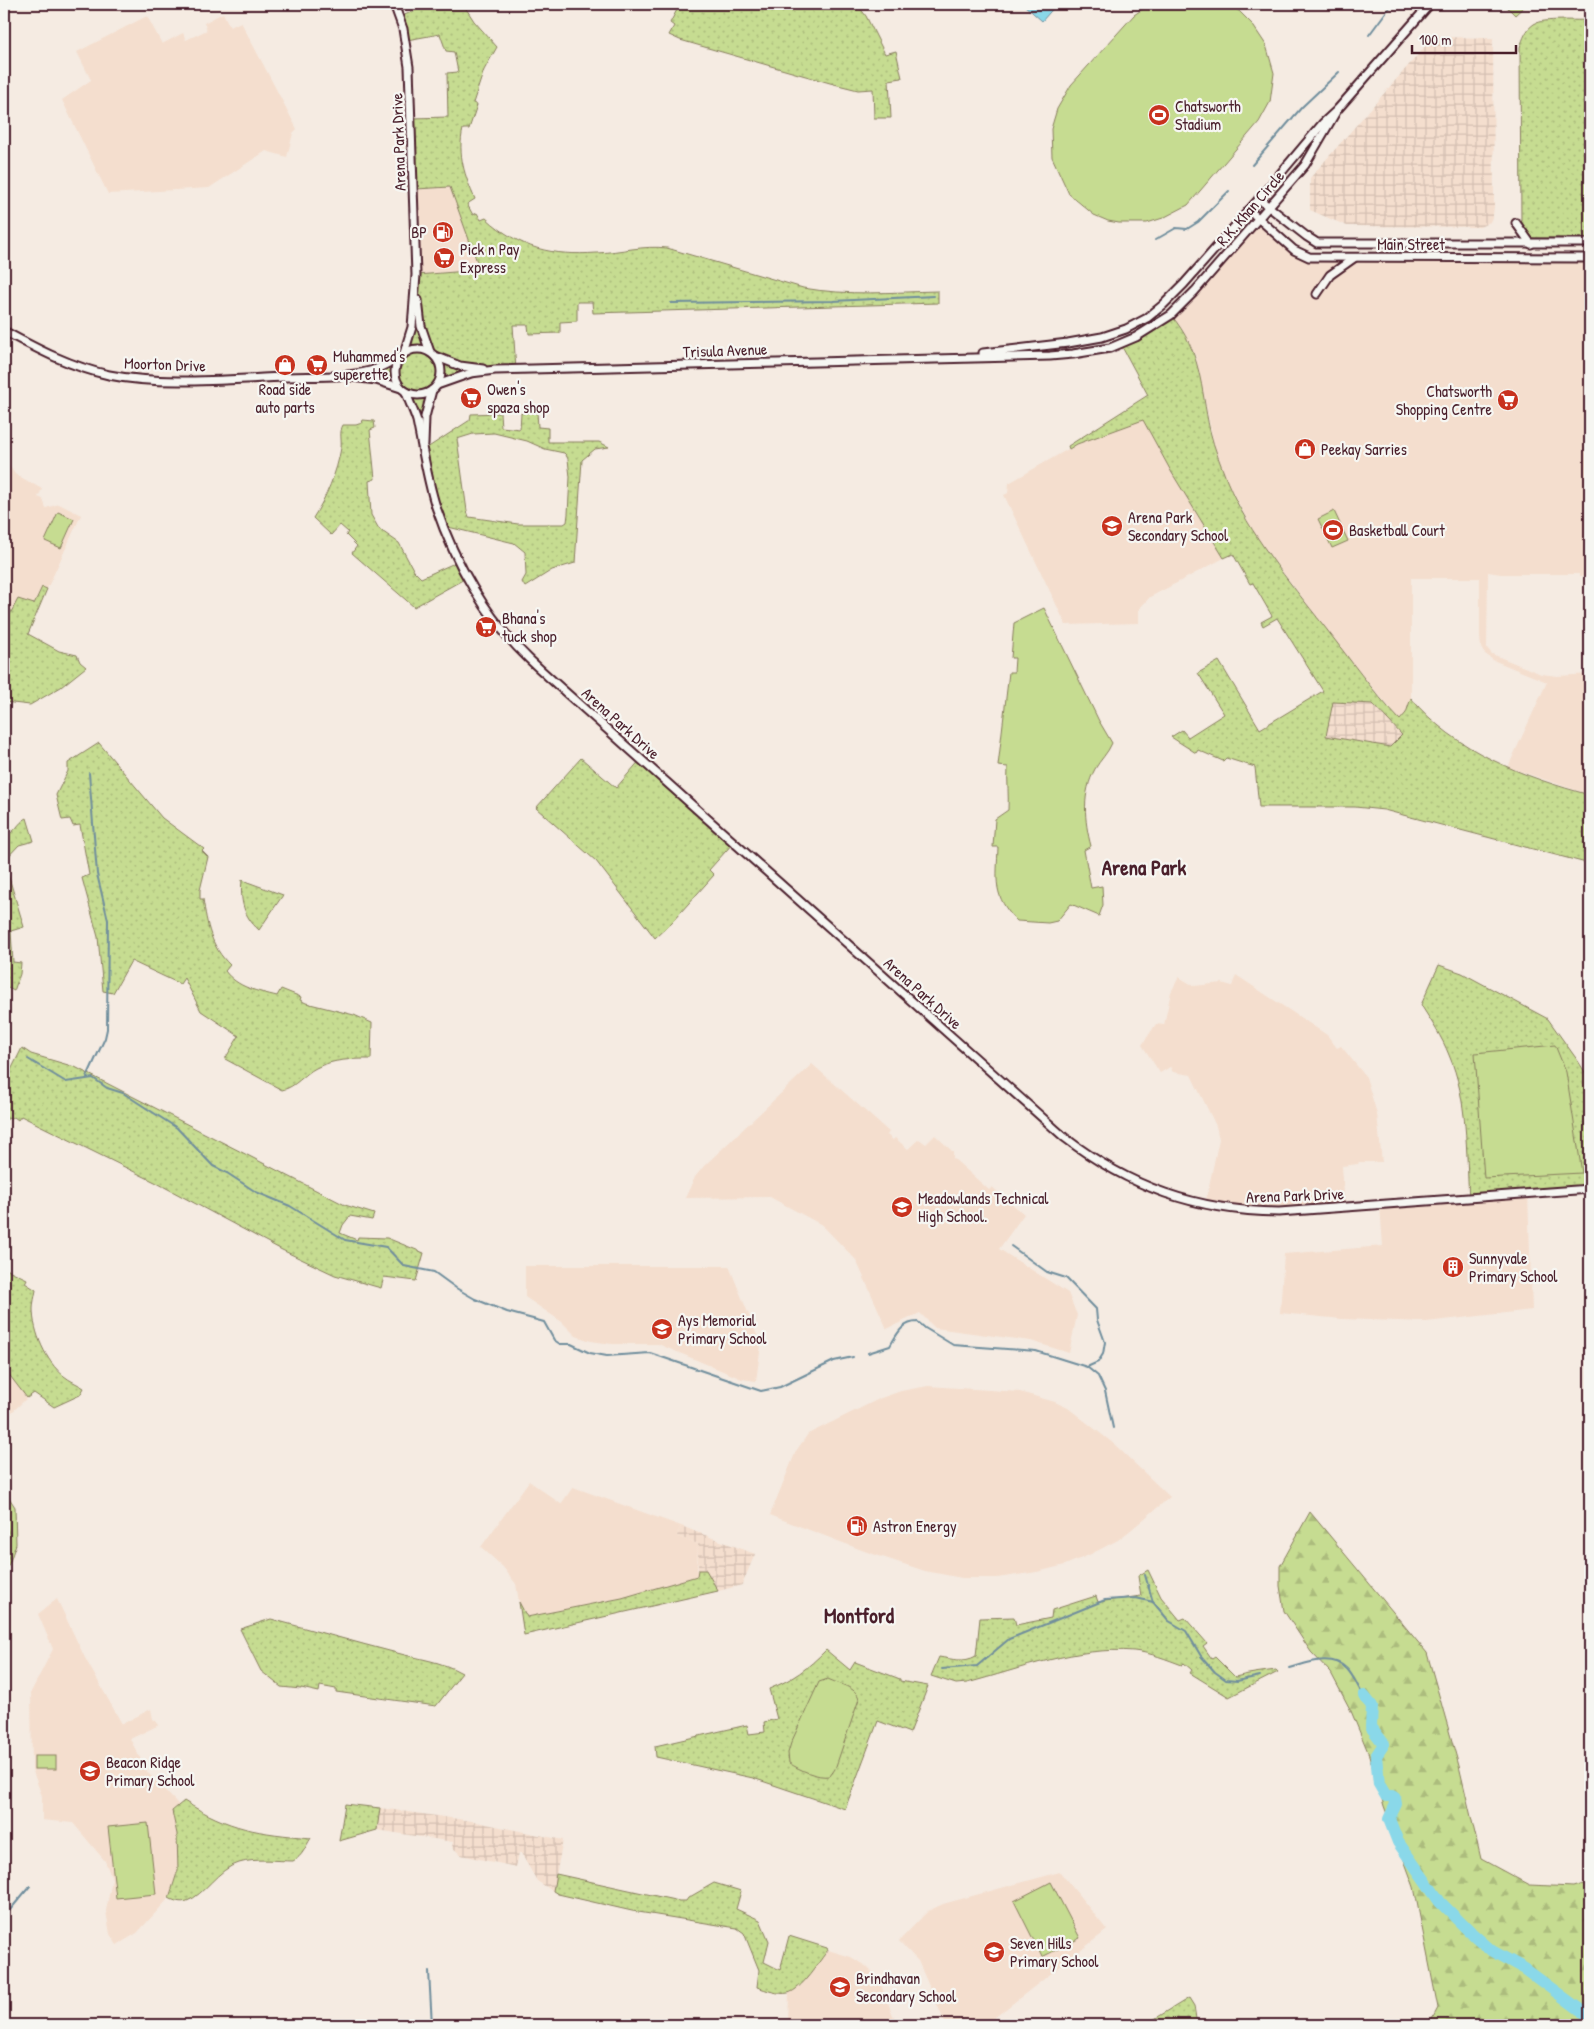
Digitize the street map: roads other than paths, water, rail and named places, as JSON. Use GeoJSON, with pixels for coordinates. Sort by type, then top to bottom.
{"type":"FeatureCollection","features":[{"type":"Feature","properties":{"kind":"street","name":"Arena Park Drive"},"geometry":{"type":"LineString","coordinates":[[394,4],[403,28],[409,67],[416,282],[421,326],[431,354],[438,362],[441,370],[438,385]]}},
{"type":"Feature","properties":{"kind":"street","name":"R.K. Khan Circle"},"geometry":{"type":"LineString","coordinates":[[1163,305],[1260,199],[1323,123],[1337,110],[1430,4]]}},
{"type":"Feature","properties":{"kind":"street","name":"R.K. Khan Circle"},"geometry":{"type":"LineString","coordinates":[[1170,315],[1195,291],[1260,219],[1309,159],[1337,110]]}},
{"type":"Feature","properties":{"kind":"street","name":"Main Street"},"geometry":{"type":"LineString","coordinates":[[1260,199],[1317,243],[1590,244]]}},
{"type":"Feature","properties":{"kind":"street","name":"Main Street"},"geometry":{"type":"LineString","coordinates":[[1249,210],[1298,253],[1317,258],[1590,258]]}},
{"type":"Feature","properties":{"kind":"street"},"geometry":{"type":"LineString","coordinates":[[1516,223],[1531,244]]}},
{"type":"Feature","properties":{"kind":"street"},"geometry":{"type":"LineString","coordinates":[[1317,294],[1330,274],[1354,258]]}},
{"type":"Feature","properties":{"kind":"street","name":"Arena Park Drive"},"geometry":{"type":"LineString","coordinates":[[416,282],[412,327],[402,355],[394,370],[395,378],[404,390],[416,421],[436,507],[450,543],[464,572],[493,617],[528,658],[1088,1156],[1127,1178],[1183,1200],[1247,1212],[1310,1210],[1590,1189]]}},
{"type":"Feature","properties":{"kind":"street","name":"Trisula Avenue"},"geometry":{"type":"LineString","coordinates":[[956,357],[1102,337],[1137,324],[1163,305]]}},
{"type":"Feature","properties":{"kind":"street","name":"Trisula Avenue"},"geometry":{"type":"LineString","coordinates":[[438,385],[471,373],[495,370],[1050,356],[1093,352],[1124,342],[1170,315]]}},
{"type":"Feature","properties":{"kind":"street","name":"Moorton Drive"},"geometry":{"type":"LineString","coordinates":[[4,331],[60,360],[99,372],[149,379],[231,379],[334,375],[373,370],[402,355]]}},
{"type":"Feature","properties":{"kind":"street"},"geometry":{"type":"LineString","coordinates":[[402,355],[417,349],[431,354]]}},
{"type":"Feature","properties":{"kind":"street","name":"Trisula Avenue"},"geometry":{"type":"LineString","coordinates":[[431,354],[460,366],[495,370]]}},
{"type":"Feature","properties":{"kind":"street","name":"Moorton Drive"},"geometry":{"type":"LineString","coordinates":[[334,375],[368,378],[404,390]]}},
{"type":"Feature","properties":{"kind":"street"},"geometry":{"type":"LineString","coordinates":[[404,390],[420,395],[438,385]]}},
{"type":"Feature","properties":{"kind":"street","name":"Arena Park Drive"},"geometry":{"type":"LineString","coordinates":[[424,459],[425,417],[432,390]]}},
{"type":"Feature","properties":{"kind":"water"},"geometry":{"type":"Polygon","coordinates":[[[1023,4],[1057,4],[1042,21],[1023,4]]]}},
{"type":"Feature","properties":{"kind":"waterway"},"geometry":{"type":"LineString","coordinates":[[1369,35],[1392,4]]}},
{"type":"Feature","properties":{"kind":"waterway"},"geometry":{"type":"LineString","coordinates":[[1252,165],[1302,107],[1339,72]]}},
{"type":"Feature","properties":{"kind":"waterway"},"geometry":{"type":"LineString","coordinates":[[1155,240],[1176,228],[1187,229],[1198,222],[1229,191]]}},
{"type":"Feature","properties":{"kind":"waterway"},"geometry":{"type":"LineString","coordinates":[[671,303],[833,301],[934,296]]}},
{"type":"Feature","properties":{"kind":"waterway"},"geometry":{"type":"LineString","coordinates":[[87,1077],[105,1038],[107,1029],[108,920],[97,874],[89,773]]}},
{"type":"Feature","properties":{"kind":"waterway"},"geometry":{"type":"LineString","coordinates":[[28,1059],[66,1082],[93,1078],[107,1088],[123,1093],[177,1128],[213,1166],[256,1192],[290,1206],[345,1240],[386,1247],[404,1266],[434,1272],[475,1299],[507,1312],[544,1322],[554,1340],[560,1344],[571,1344],[590,1353],[607,1356],[650,1353],[761,1391],[780,1387],[834,1361],[853,1357]]}},
{"type":"Feature","properties":{"kind":"waterway"},"geometry":{"type":"LineString","coordinates":[[1011,1246],[1047,1272],[1066,1278],[1096,1309],[1097,1320],[1105,1342],[1103,1354],[1098,1362],[1087,1367]]}},
{"type":"Feature","properties":{"kind":"waterway"},"geometry":{"type":"LineString","coordinates":[[868,1353],[890,1346],[904,1326],[918,1322],[953,1345],[1036,1351],[1087,1367],[1098,1376],[1105,1391],[1113,1428]]}},
{"type":"Feature","properties":{"kind":"waterway"},"geometry":{"type":"LineString","coordinates":[[1145,1575],[1153,1602],[1169,1621],[1186,1631],[1201,1656],[1215,1672],[1226,1680],[1237,1681],[1260,1676]]}},
{"type":"Feature","properties":{"kind":"waterway"},"geometry":{"type":"LineString","coordinates":[[942,1669],[977,1666],[1009,1639],[1105,1600],[1136,1598],[1153,1602]]}},
{"type":"Feature","properties":{"kind":"waterway"},"geometry":{"type":"LineString","coordinates":[[1290,1668],[1312,1662],[1334,1661],[1347,1669],[1364,1696]]}},
{"type":"Feature","properties":{"kind":"waterway"},"geometry":{"type":"LineString","coordinates":[[1364,1696],[1372,1706],[1371,1727],[1384,1744],[1376,1756],[1379,1784],[1386,1796],[1395,1798],[1396,1804],[1389,1819],[1398,1842],[1440,1902],[1492,1951],[1525,1969],[1590,2017]]}},
{"type":"Feature","properties":{"kind":"waterway"},"geometry":{"type":"LineString","coordinates":[[4,1917],[30,1886]]}},
{"type":"Feature","properties":{"kind":"waterway"},"geometry":{"type":"LineString","coordinates":[[429,1972],[432,2025]]}},
{"type":"Feature","properties":{"kind":"place","name":"Chatsworth Stadium"},"geometry":{"type":"Point","coordinates":[1159,115]}},
{"type":"Feature","properties":{"kind":"place","name":"BP"},"geometry":{"type":"Point","coordinates":[443,232]}},
{"type":"Feature","properties":{"kind":"place","name":"Pick n Pay Express"},"geometry":{"type":"Point","coordinates":[444,258]}},
{"type":"Feature","properties":{"kind":"place","name":"Road side auto parts"},"geometry":{"type":"Point","coordinates":[285,365]}},
{"type":"Feature","properties":{"kind":"place","name":"Muhammed's superette"},"geometry":{"type":"Point","coordinates":[317,365]}},
{"type":"Feature","properties":{"kind":"place","name":"Owen's spaza shop"},"geometry":{"type":"Point","coordinates":[471,398]}},
{"type":"Feature","properties":{"kind":"place","name":"Chatsworth Shopping Centre"},"geometry":{"type":"Point","coordinates":[1508,400]}},
{"type":"Feature","properties":{"kind":"place","name":"Peekay Sarries"},"geometry":{"type":"Point","coordinates":[1305,449]}},
{"type":"Feature","properties":{"kind":"place","name":"Arena Park Secondary School"},"geometry":{"type":"Point","coordinates":[1112,526]}},
{"type":"Feature","properties":{"kind":"place","name":"Basketball Court"},"geometry":{"type":"Point","coordinates":[1333,530]}},
{"type":"Feature","properties":{"kind":"place","name":"Bhana's tuck shop"},"geometry":{"type":"Point","coordinates":[486,627]}},
{"type":"Feature","properties":{"kind":"place","name":"Meadowlands Technical High School."},"geometry":{"type":"Point","coordinates":[902,1207]}},
{"type":"Feature","properties":{"kind":"place","name":"Sunnyvale Primary School"},"geometry":{"type":"Point","coordinates":[1453,1267]}},
{"type":"Feature","properties":{"kind":"place","name":"Ays Memorial Primary School"},"geometry":{"type":"Point","coordinates":[662,1329]}},
{"type":"Feature","properties":{"kind":"place","name":"Astron Energy"},"geometry":{"type":"Point","coordinates":[857,1526]}},
{"type":"Feature","properties":{"kind":"place","name":"Beacon Ridge Primary School"},"geometry":{"type":"Point","coordinates":[90,1771]}},
{"type":"Feature","properties":{"kind":"place","name":"Seven Hills Primary School"},"geometry":{"type":"Point","coordinates":[994,1952]}},
{"type":"Feature","properties":{"kind":"place","name":"Brindhavan Secondary School"},"geometry":{"type":"Point","coordinates":[840,1987]}},
{"type":"Feature","properties":{"kind":"district","name":"Arena Park"},"geometry":{"type":"Point","coordinates":[1144,868]}},
{"type":"Feature","properties":{"kind":"district","name":"Montford"},"geometry":{"type":"Point","coordinates":[859,1616]}}]}
